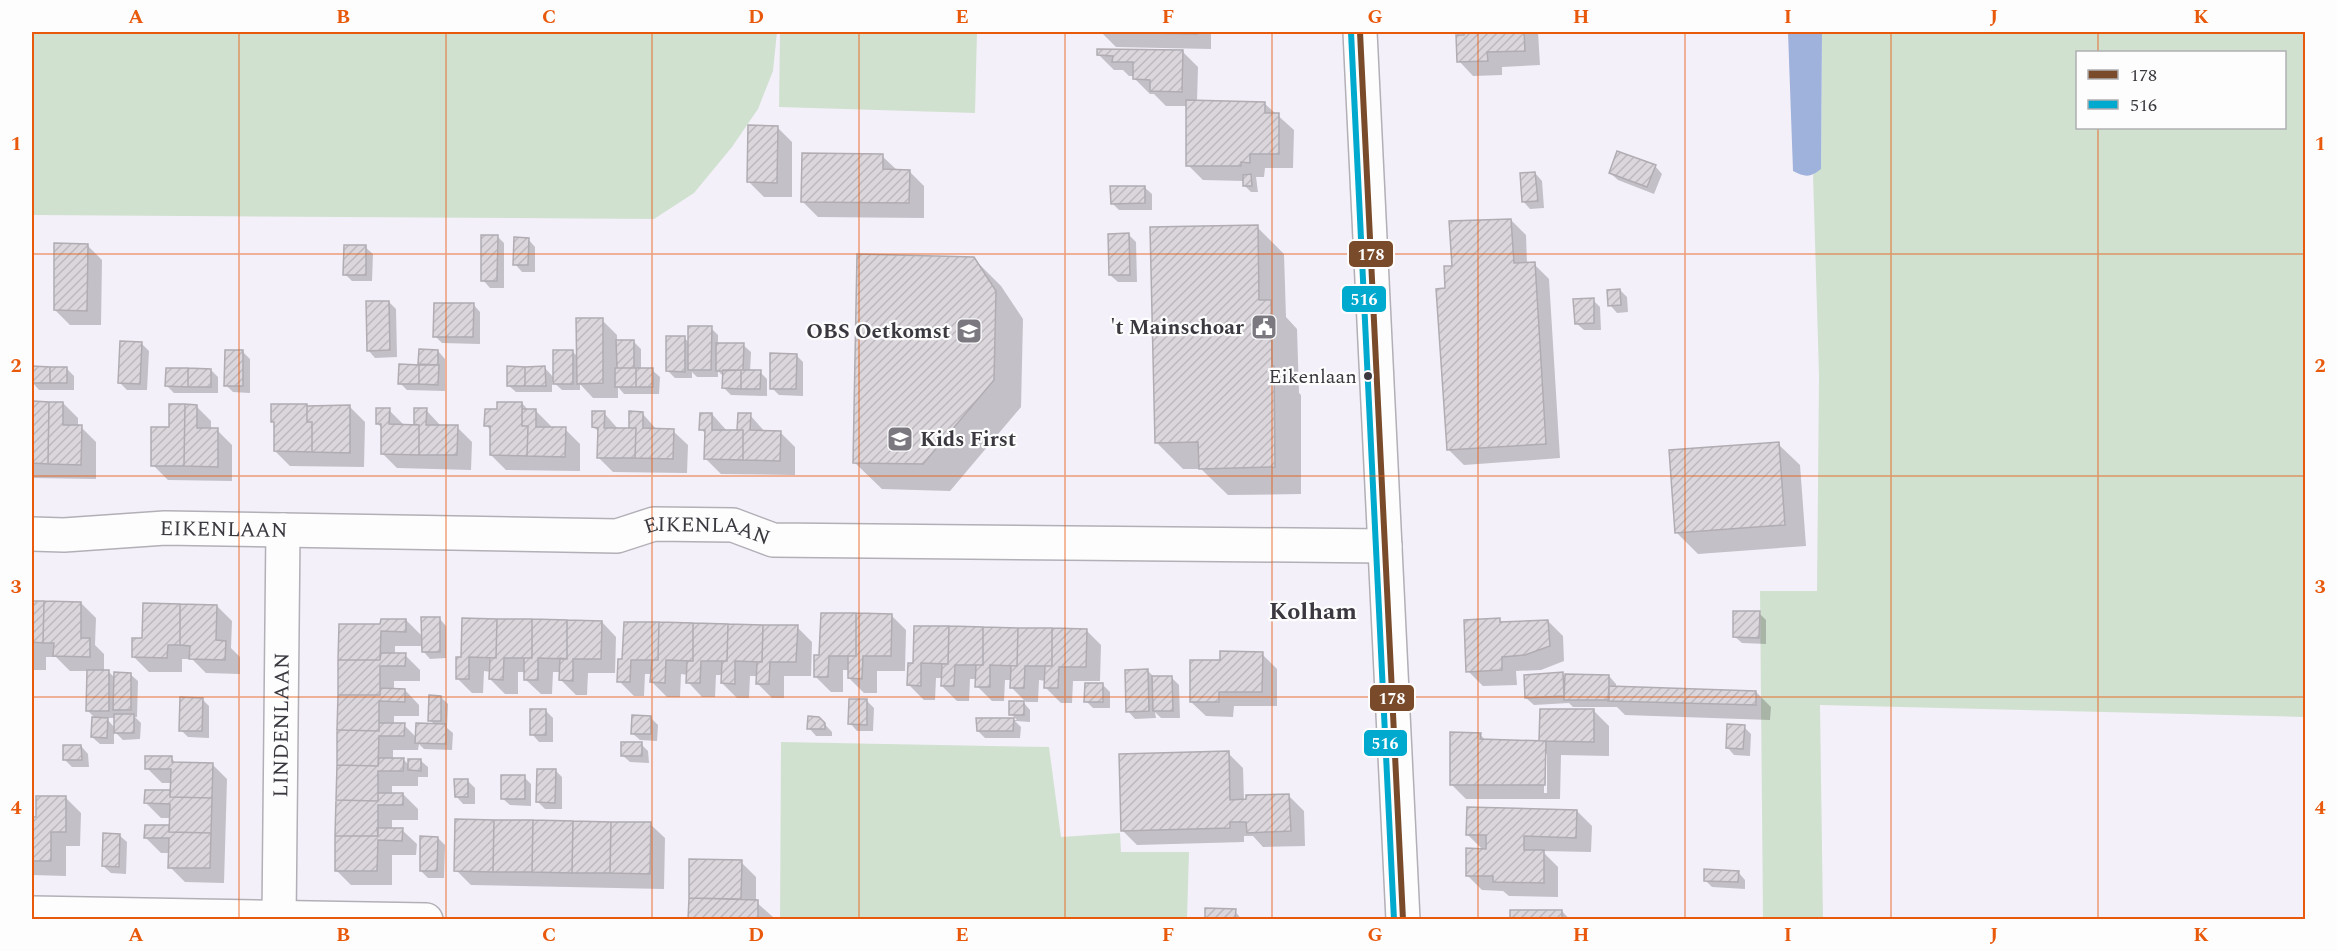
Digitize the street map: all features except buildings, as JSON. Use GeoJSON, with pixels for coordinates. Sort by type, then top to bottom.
{"type":"FeatureCollection","features":[{"type":"Feature","properties":{"kind":"street"},"geometry":{"type":"LineString","coordinates":[[1360,32],[1403,920]]}},
{"type":"Feature","properties":{"kind":"street","name":"EIKENLAAN"},"geometry":{"type":"LineString","coordinates":[[32,534],[64,535],[165,528],[617,536],[654,524],[733,525],[773,540],[1384,546]]}},
{"type":"Feature","properties":{"kind":"street","name":"LINDENLAAN"},"geometry":{"type":"LineString","coordinates":[[279,918],[283,530]]}},
{"type":"Feature","properties":{"kind":"street"},"geometry":{"type":"LineString","coordinates":[[32,913],[426,920]]}},
{"type":"Feature","properties":{"kind":"green space"},"geometry":{"type":"Polygon","coordinates":[[[32,32],[777,32],[773,71],[758,109],[732,147],[694,193],[654,219],[32,215],[32,32]]]}},
{"type":"Feature","properties":{"kind":"green space"},"geometry":{"type":"Polygon","coordinates":[[[780,32],[977,32],[975,113],[779,107],[780,32]]]}},
{"type":"Feature","properties":{"kind":"green space"},"geometry":{"type":"Polygon","coordinates":[[[1822,32],[2305,32],[2305,717],[1820,705],[1823,919],[1763,919],[1760,591],[1817,591],[1819,375],[1813,175],[1821,168],[1822,32]]]}},
{"type":"Feature","properties":{"kind":"green space"},"geometry":{"type":"Polygon","coordinates":[[[781,742],[1049,747],[1061,837],[1120,833],[1121,852],[1189,852],[1187,919],[780,919],[781,742]]]}},
{"type":"Feature","properties":{"kind":"water"},"geometry":{"type":"Polygon","coordinates":[[[1788,32],[1822,32],[1821,169],[1807,176],[1793,171],[1788,32]]]}},
{"type":"Feature","properties":{"kind":"transit line","name":"516"},"geometry":{"type":"LineString","coordinates":[[1351,32],[1394,920]]}},
{"type":"Feature","properties":{"kind":"transit line","name":"178"},"geometry":{"type":"LineString","coordinates":[[1360,32],[1403,920]]}},
{"type":"Feature","properties":{"kind":"place","name":"'t Mainschoar"},"geometry":{"type":"Point","coordinates":[1264,327]}},
{"type":"Feature","properties":{"kind":"place","name":"OBS Oetkomst"},"geometry":{"type":"Point","coordinates":[969,331]}},
{"type":"Feature","properties":{"kind":"place","name":"Eikenlaan"},"geometry":{"type":"Point","coordinates":[1368,376]}},
{"type":"Feature","properties":{"kind":"place","name":"Kids First"},"geometry":{"type":"Point","coordinates":[900,439]}},
{"type":"Feature","properties":{"kind":"district","name":"Kolham"},"geometry":{"type":"Point","coordinates":[1313,611]}}]}
